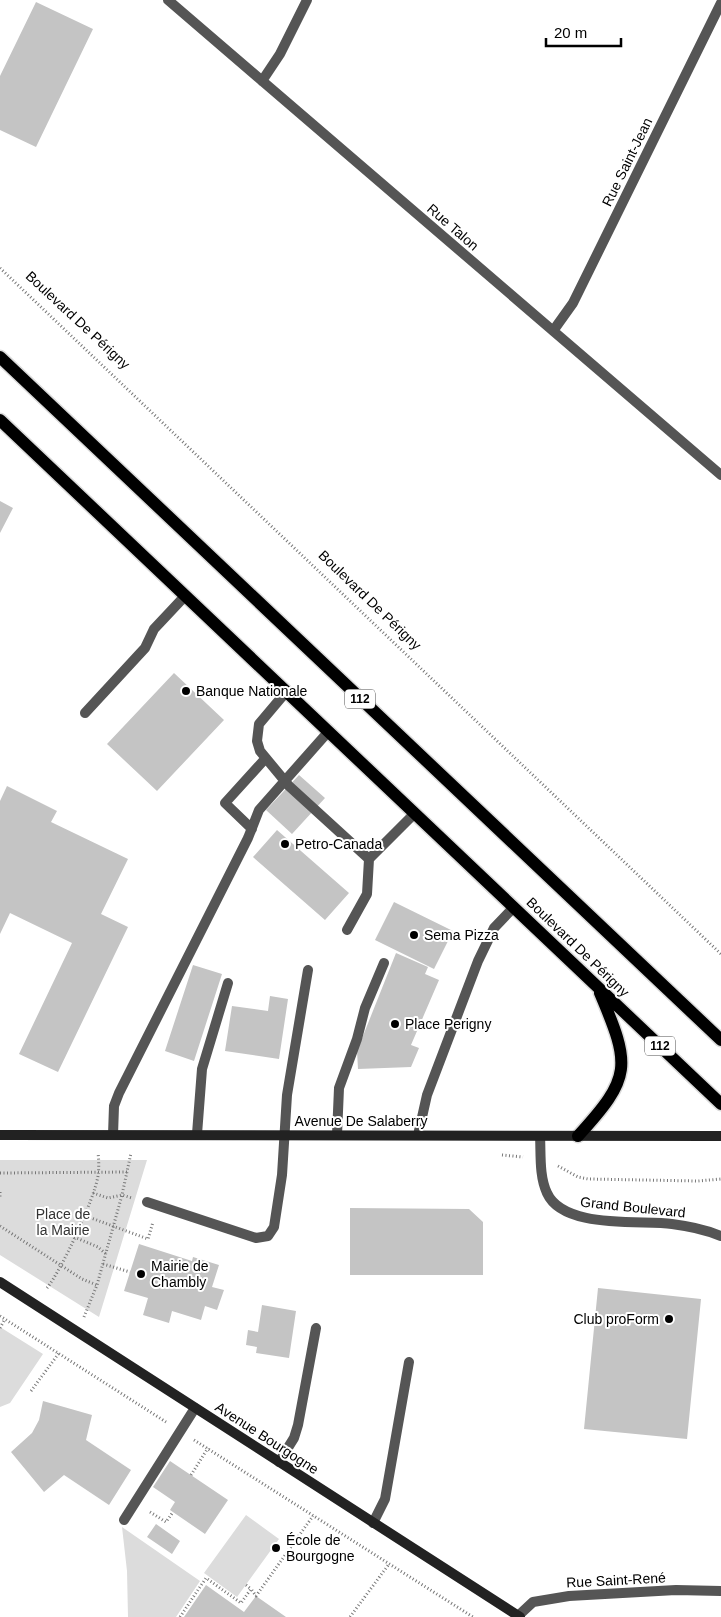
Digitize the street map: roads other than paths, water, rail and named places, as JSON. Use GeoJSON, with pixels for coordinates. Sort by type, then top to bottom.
{"type":"FeatureCollection","features":[{"type":"Feature","properties":{"kind":"main road","name":"112"},"geometry":{"type":"LineString","coordinates":[[0,358],[721,1040]]}},
{"type":"Feature","properties":{"kind":"main road","name":"Boulevard De Périgny"},"geometry":{"type":"LineString","coordinates":[[0,420],[721,1104]]}},
{"type":"Feature","properties":{"kind":"main road"},"geometry":{"type":"LineString","coordinates":[[578,1136],[612,1097],[621,1075],[619,1041],[598,989]]}},
{"type":"Feature","properties":{"kind":"street","name":"Rue Talon"},"geometry":{"type":"LineString","coordinates":[[168,0],[721,475]]}},
{"type":"Feature","properties":{"kind":"street"},"geometry":{"type":"LineString","coordinates":[[262,81],[280,54],[307,0]]}},
{"type":"Feature","properties":{"kind":"street","name":"Rue Saint-Jean"},"geometry":{"type":"LineString","coordinates":[[553,331],[573,303],[721,3]]}},
{"type":"Feature","properties":{"kind":"street"},"geometry":{"type":"LineString","coordinates":[[85,713],[145,648],[154,629],[185,596]]}},
{"type":"Feature","properties":{"kind":"street"},"geometry":{"type":"LineString","coordinates":[[286,692],[260,724],[258,741],[265,759],[284,781],[369,859]]}},
{"type":"Feature","properties":{"kind":"street"},"geometry":{"type":"LineString","coordinates":[[113,1134],[114,1106],[123,1084],[252,829],[259,810],[328,732]]}},
{"type":"Feature","properties":{"kind":"street"},"geometry":{"type":"LineString","coordinates":[[252,829],[225,803],[265,759]]}},
{"type":"Feature","properties":{"kind":"street"},"geometry":{"type":"LineString","coordinates":[[347,930],[367,894],[369,859],[415,812]]}},
{"type":"Feature","properties":{"kind":"street"},"geometry":{"type":"LineString","coordinates":[[418,1135],[427,1095],[478,961],[494,928],[514,907]]}},
{"type":"Feature","properties":{"kind":"street"},"geometry":{"type":"LineString","coordinates":[[337,1135],[338,1088],[357,1039],[365,1008],[384,964]]}},
{"type":"Feature","properties":{"kind":"street"},"geometry":{"type":"LineString","coordinates":[[147,1202],[256,1238],[268,1236],[274,1227],[282,1175],[288,1095],[308,970]]}},
{"type":"Feature","properties":{"kind":"street"},"geometry":{"type":"LineString","coordinates":[[197,1134],[202,1069],[228,983]]}},
{"type":"Feature","properties":{"kind":"street","name":"Avenue De Salaberry"},"geometry":{"type":"LineString","coordinates":[[0,1135],[721,1136]]}},
{"type":"Feature","properties":{"kind":"street","name":"Grand Boulevard"},"geometry":{"type":"LineString","coordinates":[[540,1136],[542,1174],[547,1194],[562,1211],[592,1219],[672,1224],[721,1236]]}},
{"type":"Feature","properties":{"kind":"street","name":"Avenue Bourgogne"},"geometry":{"type":"LineString","coordinates":[[0,1282],[518,1617]]}},
{"type":"Feature","properties":{"kind":"street"},"geometry":{"type":"LineString","coordinates":[[279,1462],[294,1438],[298,1425],[316,1328]]}},
{"type":"Feature","properties":{"kind":"street"},"geometry":{"type":"LineString","coordinates":[[373,1523],[385,1499],[409,1362]]}},
{"type":"Feature","properties":{"kind":"street"},"geometry":{"type":"LineString","coordinates":[[124,1520],[195,1408]]}},
{"type":"Feature","properties":{"kind":"street","name":"Rue Saint-René"},"geometry":{"type":"LineString","coordinates":[[518,1617],[533,1602],[569,1596],[667,1591],[721,1591]]}},
{"type":"Feature","properties":{"kind":"place","name":"Banque Nationale"},"geometry":{"type":"Point","coordinates":[186,691]}},
{"type":"Feature","properties":{"kind":"place","name":"Petro-Canada"},"geometry":{"type":"Point","coordinates":[285,844]}},
{"type":"Feature","properties":{"kind":"place","name":"Sema Pizza"},"geometry":{"type":"Point","coordinates":[414,935]}},
{"type":"Feature","properties":{"kind":"place","name":"Place Perigny"},"geometry":{"type":"Point","coordinates":[395,1024]}},
{"type":"Feature","properties":{"kind":"place","name":"Mairie de Chambly"},"geometry":{"type":"Point","coordinates":[141,1274]}},
{"type":"Feature","properties":{"kind":"place","name":"Club proForm"},"geometry":{"type":"Point","coordinates":[669,1319]}},
{"type":"Feature","properties":{"kind":"place","name":"École de Bourgogne"},"geometry":{"type":"Point","coordinates":[276,1548]}},
{"type":"Feature","properties":{"kind":"park label","name":"Place de la Mairie"},"geometry":{"type":"Point","coordinates":[63,1222]}}]}
